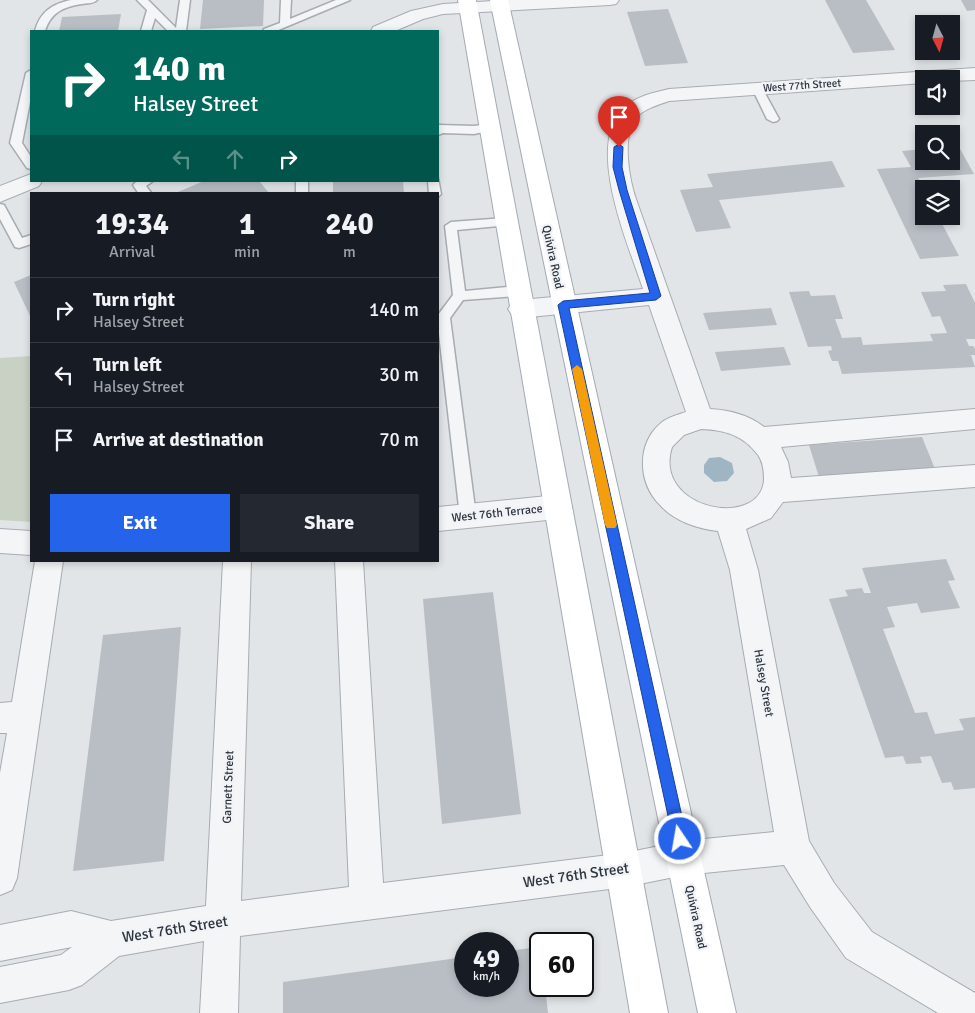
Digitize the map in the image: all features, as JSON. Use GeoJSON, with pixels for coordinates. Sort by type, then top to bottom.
{"type":"FeatureCollection","features":[{"type":"Feature","properties":{"kind":"main road","name":"Quivira Road"},"geometry":{"type":"LineString","coordinates":[[500,3],[563,305],[716,1013]]}},
{"type":"Feature","properties":{"kind":"main road"},"geometry":{"type":"LineString","coordinates":[[468,4],[556,507],[649,1013]]}},
{"type":"Feature","properties":{"kind":"street"},"geometry":{"type":"LineString","coordinates":[[382,30],[417,15],[468,4],[610,0]]}},
{"type":"Feature","properties":{"kind":"street","name":"West 77th Street"},"geometry":{"type":"LineString","coordinates":[[656,296],[623,190],[618,167],[619,147],[624,121],[633,111],[648,101],[669,95],[975,74]]}},
{"type":"Feature","properties":{"kind":"street"},"geometry":{"type":"LineString","coordinates":[[0,195],[30,181]]}},
{"type":"Feature","properties":{"kind":"street"},"geometry":{"type":"LineString","coordinates":[[519,300],[563,305],[656,296],[679,350],[702,419]]}},
{"type":"Feature","properties":{"kind":"street"},"geometry":{"type":"LineString","coordinates":[[702,419],[729,422],[742,426],[759,438],[770,451],[777,466],[778,481],[775,491],[763,508],[748,516],[729,520],[708,519],[687,511],[670,498],[658,482],[654,464],[658,447],[667,433],[682,423],[702,419]]}},
{"type":"Feature","properties":{"kind":"street"},"geometry":{"type":"LineString","coordinates":[[759,438],[975,419]]}},
{"type":"Feature","properties":{"kind":"street"},"geometry":{"type":"LineString","coordinates":[[775,491],[975,476]]}},
{"type":"Feature","properties":{"kind":"street","name":"West 76th Terrace"},"geometry":{"type":"LineString","coordinates":[[439,519],[556,507]]}},
{"type":"Feature","properties":{"kind":"street","name":"Halsey Street"},"geometry":{"type":"LineString","coordinates":[[729,520],[744,570],[793,848]]}},
{"type":"Feature","properties":{"kind":"street"},"geometry":{"type":"LineString","coordinates":[[0,541],[30,543]]}},
{"type":"Feature","properties":{"kind":"street"},"geometry":{"type":"LineString","coordinates":[[0,878],[13,717],[49,562]]}},
{"type":"Feature","properties":{"kind":"street","name":"Garnett Street"},"geometry":{"type":"LineString","coordinates":[[219,1013],[221,921],[237,562]]}},
{"type":"Feature","properties":{"kind":"street"},"geometry":{"type":"LineString","coordinates":[[349,562],[367,903]]}},
{"type":"Feature","properties":{"kind":"street"},"geometry":{"type":"LineString","coordinates":[[793,848],[822,895],[859,945],[973,1013]]}},
{"type":"Feature","properties":{"kind":"street","name":"West 76th Street"},"geometry":{"type":"LineString","coordinates":[[0,944],[71,929],[111,939],[221,921],[624,870],[684,858],[793,848]]}},
{"type":"Feature","properties":{"kind":"street","name":"West 76th Street"},"geometry":{"type":"LineString","coordinates":[[0,985],[68,972],[111,939]]}},
{"type":"Feature","properties":{"kind":"lane"},"geometry":{"type":"LineString","coordinates":[[40,30],[42,20],[59,5],[92,0]]}},
{"type":"Feature","properties":{"kind":"lane"},"geometry":{"type":"LineString","coordinates":[[142,0],[173,30]]}},
{"type":"Feature","properties":{"kind":"lane"},"geometry":{"type":"LineString","coordinates":[[181,30],[185,0]]}},
{"type":"Feature","properties":{"kind":"lane"},"geometry":{"type":"LineString","coordinates":[[285,24],[286,0]]}},
{"type":"Feature","properties":{"kind":"lane"},"geometry":{"type":"LineString","coordinates":[[270,30],[345,0]]}},
{"type":"Feature","properties":{"kind":"lane"},"geometry":{"type":"LineString","coordinates":[[146,30],[152,10]]}},
{"type":"Feature","properties":{"kind":"lane"},"geometry":{"type":"LineString","coordinates":[[30,78],[16,142],[30,163]]}},
{"type":"Feature","properties":{"kind":"lane"},"geometry":{"type":"LineString","coordinates":[[757,88],[773,119]]}},
{"type":"Feature","properties":{"kind":"lane"},"geometry":{"type":"LineString","coordinates":[[439,127],[474,130],[489,128]]}},
{"type":"Feature","properties":{"kind":"lane"},"geometry":{"type":"LineString","coordinates":[[144,192],[139,185],[145,182]]}},
{"type":"Feature","properties":{"kind":"lane"},"geometry":{"type":"LineString","coordinates":[[0,208],[19,244],[30,239]]}},
{"type":"Feature","properties":{"kind":"lane"},"geometry":{"type":"LineString","coordinates":[[468,516],[440,318],[459,296],[451,226],[505,222]]}},
{"type":"Feature","properties":{"kind":"lane"},"geometry":{"type":"LineString","coordinates":[[459,296],[519,300]]}},
{"type":"Feature","properties":{"kind":"lane"},"geometry":{"type":"LineString","coordinates":[[973,1013],[975,1003]]}},
{"type":"Feature","properties":{"kind":"green space"},"geometry":{"type":"Polygon","coordinates":[[[30,356],[30,522],[0,520],[0,358],[30,356]]]}},
{"type":"Feature","properties":{"kind":"water"},"geometry":{"type":"Polygon","coordinates":[[[720,457],[732,463],[734,473],[727,481],[714,482],[704,473],[704,465],[709,458],[720,457]]]}},
{"type":"Feature","properties":{"kind":"building"},"geometry":{"type":"Polygon","coordinates":[[[203,0],[264,0],[263,26],[200,29],[203,0]]]}},
{"type":"Feature","properties":{"kind":"building"},"geometry":{"type":"Polygon","coordinates":[[[825,0],[866,0],[895,50],[853,53],[825,0]]]}},
{"type":"Feature","properties":{"kind":"building"},"geometry":{"type":"Polygon","coordinates":[[[961,0],[975,0],[975,10],[967,11],[961,0]]]}},
{"type":"Feature","properties":{"kind":"building"},"geometry":{"type":"Polygon","coordinates":[[[668,9],[688,63],[645,66],[627,12],[668,9]]]}},
{"type":"Feature","properties":{"kind":"building"},"geometry":{"type":"Polygon","coordinates":[[[121,14],[118,30],[59,30],[62,17],[121,14]]]}},
{"type":"Feature","properties":{"kind":"building"},"geometry":{"type":"Polygon","coordinates":[[[960,149],[974,174],[918,178],[919,180],[915,180],[915,225],[943,225],[959,256],[920,259],[877,169],[911,167],[902,151],[915,150],[915,170],[960,170],[960,149]]]}},
{"type":"Feature","properties":{"kind":"building"},"geometry":{"type":"Polygon","coordinates":[[[832,161],[845,187],[719,200],[731,228],[696,232],[680,190],[713,187],[707,174],[832,161]]]}},
{"type":"Feature","properties":{"kind":"building"},"geometry":{"type":"Polygon","coordinates":[[[202,182],[260,182],[268,192],[178,192],[202,182]]]}},
{"type":"Feature","properties":{"kind":"building"},"geometry":{"type":"Polygon","coordinates":[[[333,182],[403,182],[404,192],[333,192],[333,182]]]}},
{"type":"Feature","properties":{"kind":"building"},"geometry":{"type":"Polygon","coordinates":[[[30,275],[30,316],[14,282],[30,275]]]}},
{"type":"Feature","properties":{"kind":"building"},"geometry":{"type":"Polygon","coordinates":[[[966,284],[975,303],[975,339],[966,339],[969,346],[973,346],[975,349],[975,355],[971,355],[975,367],[842,374],[838,361],[832,361],[828,351],[832,350],[831,346],[808,347],[789,292],[809,291],[811,296],[835,295],[843,319],[835,319],[842,338],[861,337],[863,345],[933,341],[930,334],[947,333],[940,316],[932,317],[921,292],[946,291],[943,285],[966,284]]]}},
{"type":"Feature","properties":{"kind":"building"},"geometry":{"type":"Polygon","coordinates":[[[771,308],[777,325],[709,330],[703,313],[771,308]]]}},
{"type":"Feature","properties":{"kind":"building"},"geometry":{"type":"Polygon","coordinates":[[[784,347],[791,365],[721,371],[715,352],[784,347]]]}},
{"type":"Feature","properties":{"kind":"building"},"geometry":{"type":"Polygon","coordinates":[[[922,437],[935,469],[819,477],[809,445],[922,437]]]}},
{"type":"Feature","properties":{"kind":"building"},"geometry":{"type":"Polygon","coordinates":[[[946,559],[955,580],[948,581],[960,608],[921,613],[917,603],[887,607],[895,627],[883,629],[915,713],[927,712],[935,734],[964,730],[959,719],[975,717],[975,788],[954,790],[951,782],[942,783],[931,756],[920,757],[922,763],[906,764],[903,756],[885,758],[829,599],[848,596],[845,590],[862,588],[864,593],[871,593],[862,568],[946,559]]]}},
{"type":"Feature","properties":{"kind":"building"},"geometry":{"type":"Polygon","coordinates":[[[493,592],[521,814],[442,824],[423,599],[493,592]]]}},
{"type":"Feature","properties":{"kind":"building"},"geometry":{"type":"Polygon","coordinates":[[[181,627],[164,861],[73,871],[103,635],[181,627]]]}},
{"type":"Feature","properties":{"kind":"building"},"geometry":{"type":"Polygon","coordinates":[[[529,948],[529,997],[546,997],[548,1013],[283,1013],[283,982],[454,959],[454,997],[519,997],[519,950],[529,948]]]}},
{"type":"Feature","properties":{"kind":"slow traffic"},"geometry":{"type":"LineString","coordinates":[[577,369],[611,525]]}},
{"type":"Feature","properties":{"kind":"route"},"geometry":{"type":"LineString","coordinates":[[619,147],[618,167],[623,190],[656,296],[563,305],[680,839]]}}]}
